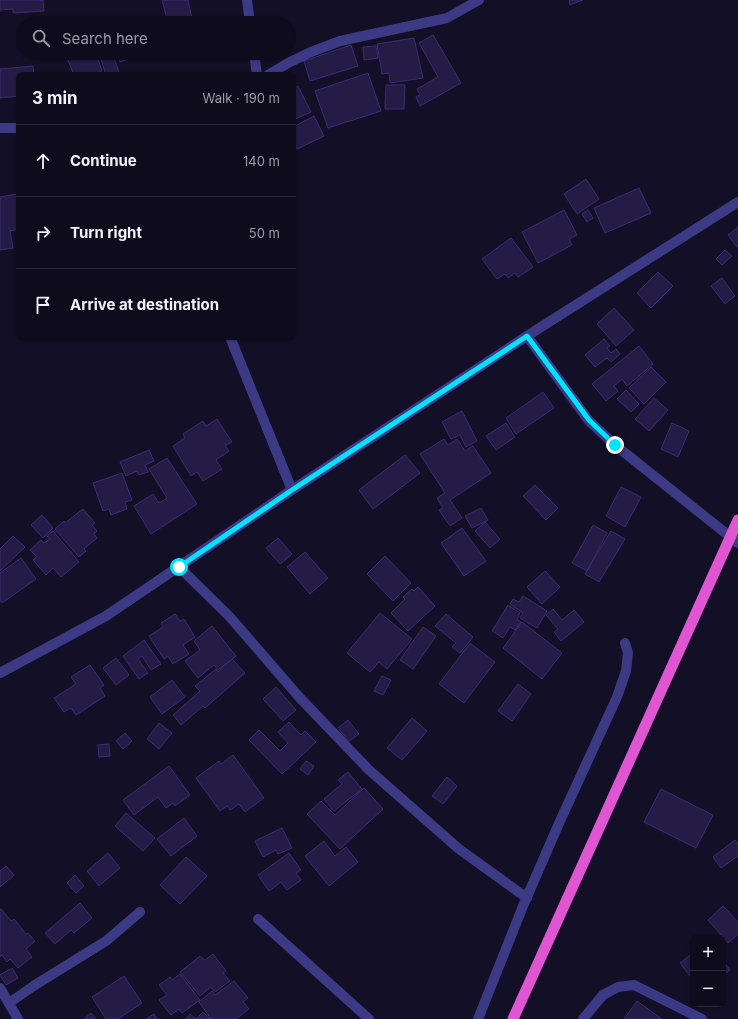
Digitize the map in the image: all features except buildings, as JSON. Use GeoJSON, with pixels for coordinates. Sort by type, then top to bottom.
{"type":"FeatureCollection","features":[{"type":"Feature","properties":{"kind":"highway"},"geometry":{"type":"LineString","coordinates":[[513,1019],[734,541],[738,520]]}},
{"type":"Feature","properties":{"kind":"street"},"geometry":{"type":"LineString","coordinates":[[247,0],[249,16]]}},
{"type":"Feature","properties":{"kind":"street"},"geometry":{"type":"LineString","coordinates":[[296,59],[340,41],[447,18],[479,0]]}},
{"type":"Feature","properties":{"kind":"street"},"geometry":{"type":"LineString","coordinates":[[255,60],[257,72]]}},
{"type":"Feature","properties":{"kind":"street"},"geometry":{"type":"LineString","coordinates":[[273,72],[294,60]]}},
{"type":"Feature","properties":{"kind":"street"},"geometry":{"type":"LineString","coordinates":[[0,128],[16,128]]}},
{"type":"Feature","properties":{"kind":"street"},"geometry":{"type":"LineString","coordinates":[[0,673],[106,616],[292,490],[527,336],[738,202]]}},
{"type":"Feature","properties":{"kind":"street"},"geometry":{"type":"LineString","coordinates":[[527,336],[589,420],[615,445],[734,541]]}},
{"type":"Feature","properties":{"kind":"street"},"geometry":{"type":"LineString","coordinates":[[231,340],[292,490]]}},
{"type":"Feature","properties":{"kind":"street"},"geometry":{"type":"LineString","coordinates":[[179,567],[229,616],[300,698],[369,770],[460,849],[527,898]]}},
{"type":"Feature","properties":{"kind":"street"},"geometry":{"type":"LineString","coordinates":[[478,1019],[560,821],[617,697],[626,671],[628,653],[625,643]]}},
{"type":"Feature","properties":{"kind":"street"},"geometry":{"type":"LineString","coordinates":[[9,1003],[34,985],[106,940],[140,912]]}},
{"type":"Feature","properties":{"kind":"street"},"geometry":{"type":"LineString","coordinates":[[258,919],[369,1019]]}},
{"type":"Feature","properties":{"kind":"street"},"geometry":{"type":"LineString","coordinates":[[583,1019],[603,995],[618,986],[634,985],[702,1019]]}},
{"type":"Feature","properties":{"kind":"street"},"geometry":{"type":"LineString","coordinates":[[0,988],[18,1019]]}},
{"type":"Feature","properties":{"kind":"route"},"geometry":{"type":"LineString","coordinates":[[179,567],[292,490],[527,336],[589,420],[615,445]]}}]}
